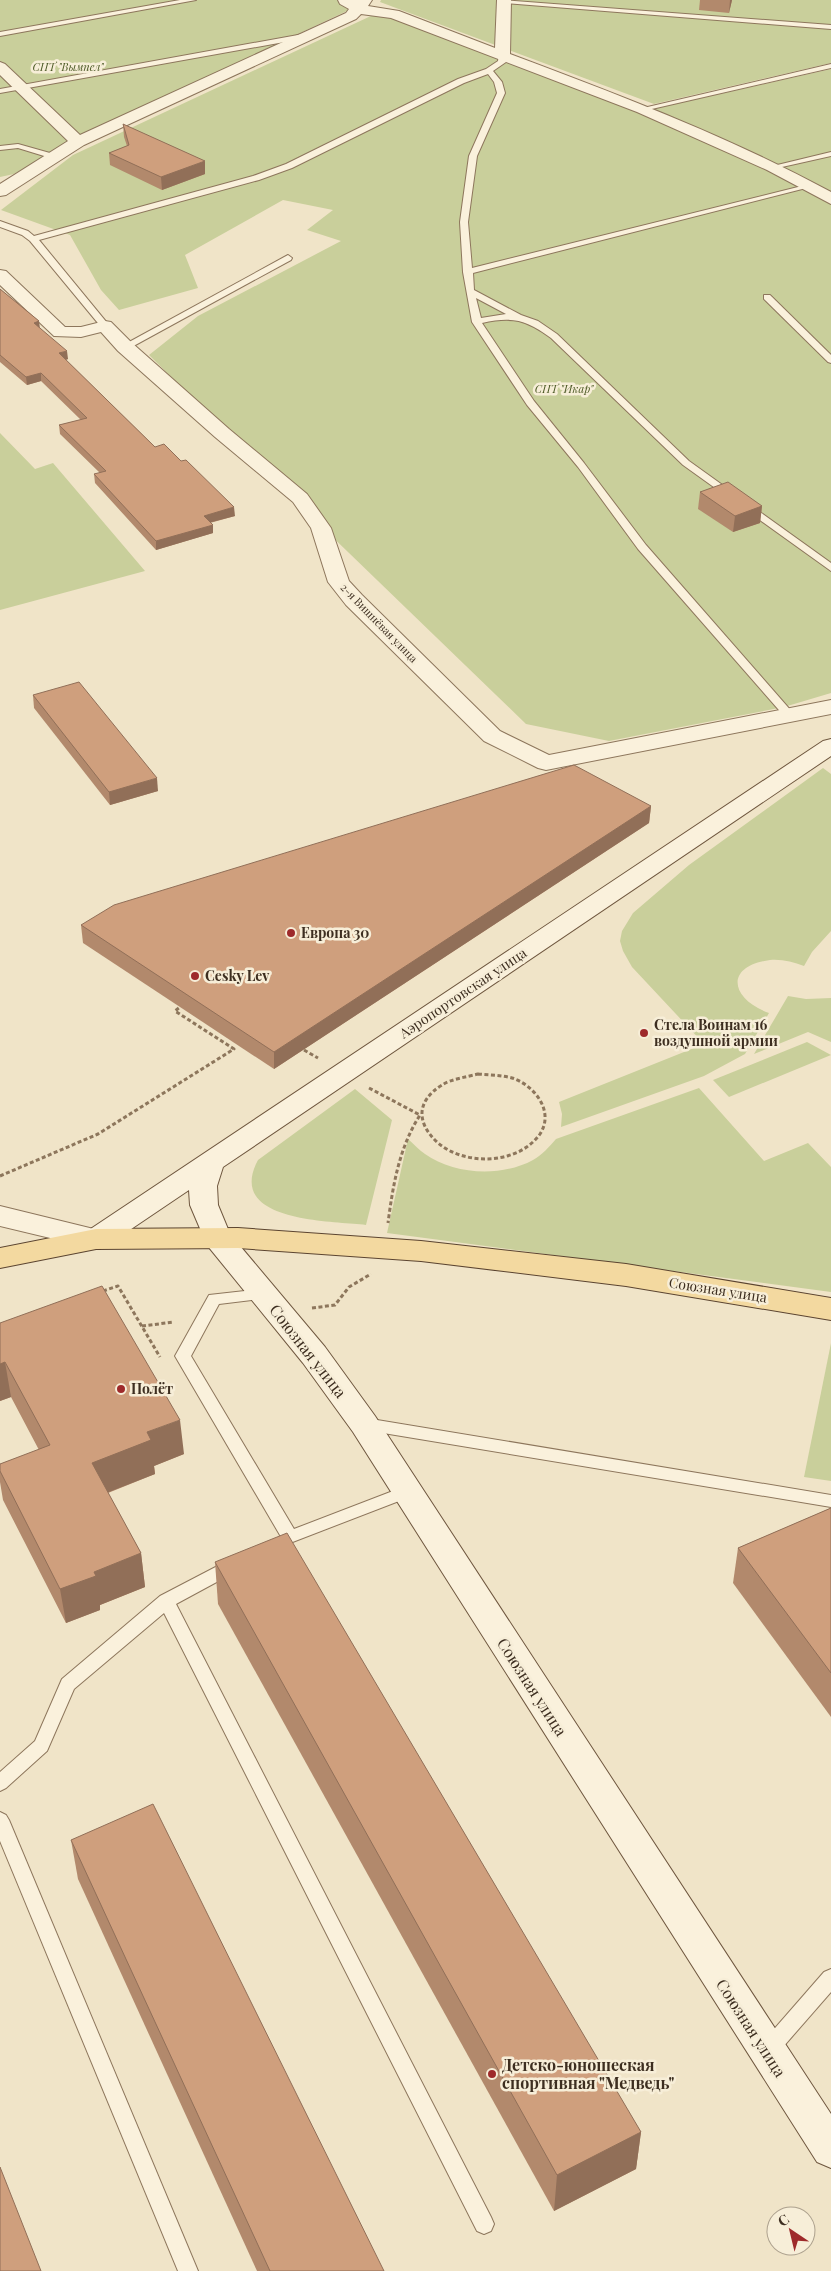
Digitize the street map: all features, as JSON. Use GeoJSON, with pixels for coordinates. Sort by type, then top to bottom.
{"type":"FeatureCollection","features":[{"type":"Feature","properties":{"kind":"main road","name":"Союзная улица"},"geometry":{"type":"LineString","coordinates":[[0,1258],[96,1239],[217,1238],[421,1250],[626,1275],[831,1309]]}},
{"type":"Feature","properties":{"kind":"street"},"geometry":{"type":"LineString","coordinates":[[343,0],[394,14],[643,108],[773,167],[831,199]]}},
{"type":"Feature","properties":{"kind":"street"},"geometry":{"type":"LineString","coordinates":[[502,56],[504,0]]}},
{"type":"Feature","properties":{"kind":"street"},"geometry":{"type":"LineString","coordinates":[[0,191],[78,142],[351,16],[362,5]]}},
{"type":"Feature","properties":{"kind":"street"},"geometry":{"type":"LineString","coordinates":[[0,67],[78,142]]}},
{"type":"Feature","properties":{"kind":"street"},"geometry":{"type":"LineString","coordinates":[[0,275],[60,332],[70,333],[105,326]]}},
{"type":"Feature","properties":{"kind":"street","name":"2-я Вишнёвая улица"},"geometry":{"type":"LineString","coordinates":[[105,326],[125,347],[222,433],[300,498],[321,528],[339,582],[354,600],[492,736],[546,763],[831,707]]}},
{"type":"Feature","properties":{"kind":"street","name":"Аэропортовская улица"},"geometry":{"type":"LineString","coordinates":[[96,1239],[831,746]]}},
{"type":"Feature","properties":{"kind":"street"},"geometry":{"type":"LineString","coordinates":[[211,1162],[203,1186],[204,1205],[217,1238]]}},
{"type":"Feature","properties":{"kind":"street"},"geometry":{"type":"LineString","coordinates":[[0,1216],[96,1239]]}},
{"type":"Feature","properties":{"kind":"street","name":"Союзная улица"},"geometry":{"type":"LineString","coordinates":[[217,1238],[314,1355],[364,1424],[406,1492],[831,2149]]}},
{"type":"Feature","properties":{"kind":"lane"},"geometry":{"type":"LineString","coordinates":[[0,34],[192,0]]}},
{"type":"Feature","properties":{"kind":"lane"},"geometry":{"type":"LineString","coordinates":[[504,0],[831,27]]}},
{"type":"Feature","properties":{"kind":"lane"},"geometry":{"type":"LineString","coordinates":[[0,91],[312,34]]}},
{"type":"Feature","properties":{"kind":"lane"},"geometry":{"type":"LineString","coordinates":[[33,239],[256,178],[289,166],[461,81],[489,71],[502,62],[502,56]]}},
{"type":"Feature","properties":{"kind":"lane"},"geometry":{"type":"LineString","coordinates":[[643,108],[831,66]]}},
{"type":"Feature","properties":{"kind":"lane"},"geometry":{"type":"LineString","coordinates":[[489,71],[498,82],[501,93],[473,156],[464,222],[467,272],[478,322],[530,403],[581,465],[642,547],[788,715]]}},
{"type":"Feature","properties":{"kind":"lane"},"geometry":{"type":"LineString","coordinates":[[0,148],[18,146],[54,157]]}},
{"type":"Feature","properties":{"kind":"lane"},"geometry":{"type":"LineString","coordinates":[[773,167],[831,154]]}},
{"type":"Feature","properties":{"kind":"lane"},"geometry":{"type":"LineString","coordinates":[[467,272],[810,186]]}},
{"type":"Feature","properties":{"kind":"lane"},"geometry":{"type":"LineString","coordinates":[[0,224],[25,233],[33,239],[105,326]]}},
{"type":"Feature","properties":{"kind":"lane"},"geometry":{"type":"LineString","coordinates":[[125,347],[288,258]]}},
{"type":"Feature","properties":{"kind":"lane"},"geometry":{"type":"LineString","coordinates":[[470,290],[518,317]]}},
{"type":"Feature","properties":{"kind":"lane"},"geometry":{"type":"LineString","coordinates":[[767,297],[831,360]]}},
{"type":"Feature","properties":{"kind":"lane"},"geometry":{"type":"LineString","coordinates":[[478,322],[498,317],[518,317],[531,320],[554,336],[686,464],[831,568]]}},
{"type":"Feature","properties":{"kind":"lane"},"geometry":{"type":"LineString","coordinates":[[263,1294],[214,1299],[183,1356],[290,1537]]}},
{"type":"Feature","properties":{"kind":"lane"},"geometry":{"type":"LineString","coordinates":[[364,1424],[831,1500]]}},
{"type":"Feature","properties":{"kind":"lane"},"geometry":{"type":"LineString","coordinates":[[273,1545],[406,1492]]}},
{"type":"Feature","properties":{"kind":"lane"},"geometry":{"type":"LineString","coordinates":[[0,1783],[41,1746],[68,1684],[166,1602],[248,1558]]}},
{"type":"Feature","properties":{"kind":"lane"},"geometry":{"type":"LineString","coordinates":[[166,1602],[484,2224]]}},
{"type":"Feature","properties":{"kind":"lane"},"geometry":{"type":"LineString","coordinates":[[0,1820],[188,2271]]}},
{"type":"Feature","properties":{"kind":"lane"},"geometry":{"type":"LineString","coordinates":[[767,2052],[831,1978]]}},
{"type":"Feature","properties":{"kind":"path"},"geometry":{"type":"LineString","coordinates":[[0,1176],[98,1134],[234,1049],[175,1011],[180,1007]]}},
{"type":"Feature","properties":{"kind":"path"},"geometry":{"type":"LineString","coordinates":[[304,1050],[420,1115]]}},
{"type":"Feature","properties":{"kind":"path"},"geometry":{"type":"LineString","coordinates":[[384,1248],[390,1204],[404,1148],[420,1115],[423,1103],[431,1092],[444,1082],[460,1076],[478,1074],[497,1075],[514,1080],[529,1088],[540,1099],[546,1111],[545,1123],[540,1134],[532,1144],[519,1152],[504,1157],[487,1159],[454,1154],[440,1146],[429,1137],[422,1127],[420,1115]]}},
{"type":"Feature","properties":{"kind":"path"},"geometry":{"type":"LineString","coordinates":[[101,1292],[118,1286],[161,1359]]}},
{"type":"Feature","properties":{"kind":"green space","name":"СНТ \"Вымпел\""},"geometry":{"type":"Polygon","coordinates":[[[0,0],[358,0],[349,10],[77,138],[14,174],[0,177],[0,0]]]}},
{"type":"Feature","properties":{"kind":"green space"},"geometry":{"type":"Polygon","coordinates":[[[381,0],[831,0],[831,63],[654,104],[380,2],[381,0]]]}},
{"type":"Feature","properties":{"kind":"green space","name":"СНТ \"Икар\""},"geometry":{"type":"Polygon","coordinates":[[[384,14],[644,111],[831,69],[831,693],[784,707],[609,741],[526,724],[319,524],[149,355],[198,316],[341,241],[307,230],[333,210],[283,200],[185,255],[198,288],[119,310],[101,290],[70,235],[1,210],[73,155],[373,15],[384,14]]]}},
{"type":"Feature","properties":{"kind":"green space"},"geometry":{"type":"Polygon","coordinates":[[[0,433],[35,469],[53,463],[145,571],[0,610],[0,433]]]}},
{"type":"Feature","properties":{"kind":"green space"},"geometry":{"type":"Polygon","coordinates":[[[823,768],[831,774],[831,931],[812,952],[804,966],[787,961],[770,960],[755,963],[745,969],[739,976],[740,992],[746,1000],[769,1013],[745,1054],[704,1076],[561,1127],[562,1114],[559,1102],[704,1044],[632,967],[623,951],[620,941],[622,931],[633,913],[689,865],[823,768]]]}},
{"type":"Feature","properties":{"kind":"green space"},"geometry":{"type":"Polygon","coordinates":[[[788,996],[806,999],[831,998],[831,1042],[808,1032],[754,1054],[788,996]]]}},
{"type":"Feature","properties":{"kind":"green space"},"geometry":{"type":"Polygon","coordinates":[[[807,1042],[831,1055],[729,1097],[713,1080],[807,1042]]]}},
{"type":"Feature","properties":{"kind":"green space"},"geometry":{"type":"Polygon","coordinates":[[[699,1088],[764,1161],[808,1143],[831,1167],[831,1292],[387,1233],[408,1139],[425,1154],[450,1166],[478,1171],[507,1169],[533,1160],[556,1139],[699,1088]]]}},
{"type":"Feature","properties":{"kind":"green space"},"geometry":{"type":"Polygon","coordinates":[[[355,1089],[392,1120],[366,1225],[307,1219],[268,1207],[256,1196],[252,1180],[258,1160],[355,1089]]]}},
{"type":"Feature","properties":{"kind":"green space"},"geometry":{"type":"Polygon","coordinates":[[[831,1343],[831,1481],[804,1477],[831,1343]]]}},
{"type":"Feature","properties":{"kind":"building"},"geometry":{"type":"Polygon","coordinates":[[[123,124],[205,161],[161,177],[109,153],[129,145],[123,124]]]}},
{"type":"Feature","properties":{"kind":"building"},"geometry":{"type":"Polygon","coordinates":[[[0,289],[39,321],[34,323],[67,351],[59,353],[155,447],[164,444],[181,461],[186,460],[234,507],[204,516],[213,525],[156,541],[94,474],[106,471],[59,425],[87,418],[41,373],[26,377],[0,355],[0,289]]]}},
{"type":"Feature","properties":{"kind":"building"},"geometry":{"type":"Polygon","coordinates":[[[728,482],[762,506],[735,516],[700,492],[728,482]]]}},
{"type":"Feature","properties":{"kind":"building"},"geometry":{"type":"Polygon","coordinates":[[[79,682],[157,778],[109,792],[33,695],[79,682]]]}},
{"type":"Feature","properties":{"kind":"building","name":"Европа 30"},"geometry":{"type":"Polygon","coordinates":[[[574,765],[651,806],[274,1052],[81,925],[114,905],[574,765]]]}},
{"type":"Feature","properties":{"kind":"building"},"geometry":{"type":"Polygon","coordinates":[[[102,1286],[180,1420],[147,1432],[151,1440],[92,1463],[141,1553],[94,1572],[96,1576],[60,1589],[0,1471],[0,1464],[50,1445],[5,1362],[0,1364],[0,1323],[102,1286]]]}},
{"type":"Feature","properties":{"kind":"building"},"geometry":{"type":"Polygon","coordinates":[[[831,1508],[831,1673],[738,1548],[831,1508]]]}},
{"type":"Feature","properties":{"kind":"building"},"geometry":{"type":"Polygon","coordinates":[[[287,1533],[641,2132],[557,2175],[215,1562],[287,1533]]]}},
{"type":"Feature","properties":{"kind":"building"},"geometry":{"type":"Polygon","coordinates":[[[153,1804],[384,2271],[270,2271],[71,1840],[153,1804]]]}},
{"type":"Feature","properties":{"kind":"building"},"geometry":{"type":"Polygon","coordinates":[[[0,2167],[41,2271],[0,2271],[0,2167]]]}},
{"type":"Feature","properties":{"kind":"place","name":"Европа 30"},"geometry":{"type":"Point","coordinates":[291,933]}},
{"type":"Feature","properties":{"kind":"place","name":"Cesky Lev"},"geometry":{"type":"Point","coordinates":[195,976]}},
{"type":"Feature","properties":{"kind":"place","name":"Стела Воинам 16 воздушной армии"},"geometry":{"type":"Point","coordinates":[644,1033]}},
{"type":"Feature","properties":{"kind":"place","name":"Полёт"},"geometry":{"type":"Point","coordinates":[121,1389]}},
{"type":"Feature","properties":{"kind":"place","name":"Детско-юношеская спортивная \"Медведь\""},"geometry":{"type":"Point","coordinates":[492,2074]}}]}
